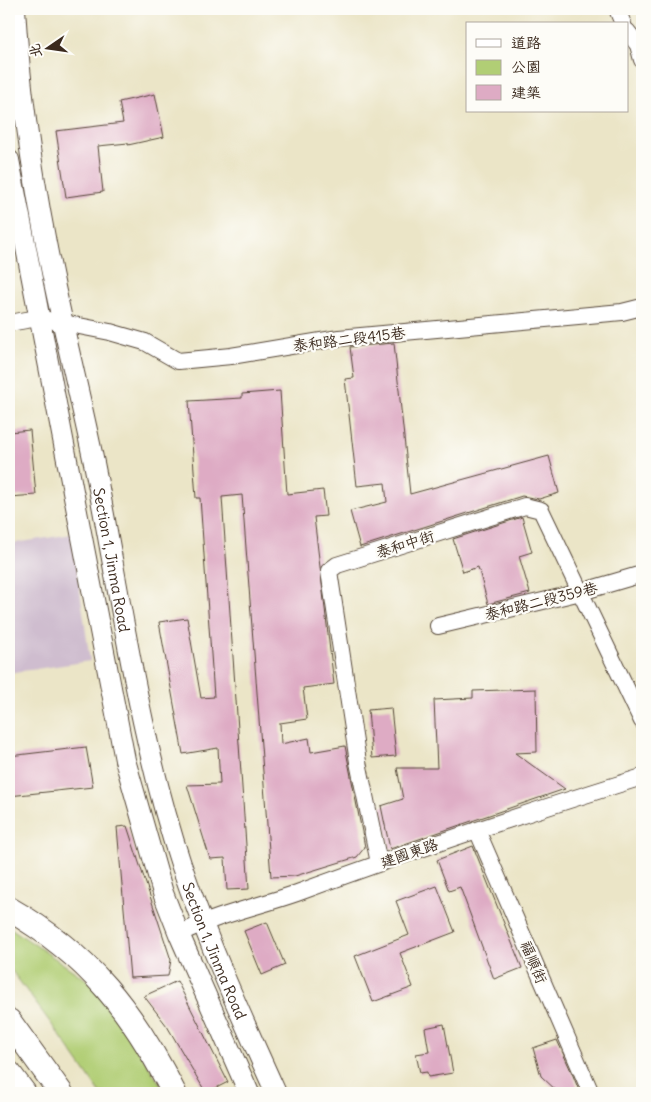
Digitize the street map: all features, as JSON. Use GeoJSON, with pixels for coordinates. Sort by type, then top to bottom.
{"type":"FeatureCollection","features":[{"type":"Feature","properties":{"kind":"highway"},"geometry":{"type":"LineString","coordinates":[[9,909],[56,940],[104,985],[132,1019],[174,1093]]}},
{"type":"Feature","properties":{"kind":"highway"},"geometry":{"type":"LineString","coordinates":[[9,1021],[62,1093]]}},
{"type":"Feature","properties":{"kind":"highway"},"geometry":{"type":"LineString","coordinates":[[9,1073],[24,1093]]}},
{"type":"Feature","properties":{"kind":"main road","name":"Section 1, Jinma Road"},"geometry":{"type":"LineString","coordinates":[[16,9],[19,69],[29,142],[62,324],[94,462],[143,719],[176,845],[202,922],[276,1093]]}},
{"type":"Feature","properties":{"kind":"main road","name":"Section 1, Jinma Road"},"geometry":{"type":"LineString","coordinates":[[9,160],[38,318],[125,760],[163,893],[249,1093]]}},
{"type":"Feature","properties":{"kind":"street"},"geometry":{"type":"LineString","coordinates":[[617,9],[622,22]]}},
{"type":"Feature","properties":{"kind":"street"},"geometry":{"type":"LineString","coordinates":[[628,32],[638,45],[642,60]]}},
{"type":"Feature","properties":{"kind":"street","name":"泰和路二段415巷"},"geometry":{"type":"LineString","coordinates":[[38,318],[110,332],[145,342],[178,362],[231,356],[339,338],[622,312],[642,307]]}},
{"type":"Feature","properties":{"kind":"street"},"geometry":{"type":"LineString","coordinates":[[9,322],[38,318]]}},
{"type":"Feature","properties":{"kind":"street","name":"泰和中街"},"geometry":{"type":"LineString","coordinates":[[379,863],[358,762],[330,571],[337,565],[525,506],[541,510],[642,721]]}},
{"type":"Feature","properties":{"kind":"street","name":"泰和路二段359巷"},"geometry":{"type":"LineString","coordinates":[[438,626],[581,592],[642,574]]}},
{"type":"Feature","properties":{"kind":"street","name":"建國東路"},"geometry":{"type":"LineString","coordinates":[[179,934],[202,922],[266,904],[379,863],[642,777]]}},
{"type":"Feature","properties":{"kind":"street","name":"福順街"},"geometry":{"type":"LineString","coordinates":[[477,830],[591,1093]]}},
{"type":"Feature","properties":{"kind":"shaded area"},"geometry":{"type":"Polygon","coordinates":[[[72,534],[90,661],[9,673],[9,544],[72,534]]]}},
{"type":"Feature","properties":{"kind":"green space"},"geometry":{"type":"Polygon","coordinates":[[[9,927],[97,987],[166,1093],[100,1093],[9,967],[9,927]]]}},
{"type":"Feature","properties":{"kind":"building"},"geometry":{"type":"Polygon","coordinates":[[[155,94],[164,137],[128,145],[128,143],[98,146],[103,192],[66,197],[56,131],[123,123],[119,102],[155,94]]]}},
{"type":"Feature","properties":{"kind":"building"},"geometry":{"type":"Polygon","coordinates":[[[394,343],[410,494],[549,456],[559,493],[539,499],[522,496],[360,547],[350,511],[387,502],[385,483],[357,486],[345,379],[354,378],[350,347],[394,343]]]}},
{"type":"Feature","properties":{"kind":"building"},"geometry":{"type":"Polygon","coordinates":[[[280,391],[287,494],[323,490],[326,516],[314,517],[334,684],[303,688],[307,719],[280,723],[281,744],[309,738],[311,752],[345,746],[365,847],[357,857],[295,876],[271,877],[242,495],[222,497],[249,889],[227,890],[225,858],[210,859],[187,785],[220,784],[218,748],[183,754],[159,622],[187,618],[201,698],[214,697],[200,498],[196,498],[189,401],[242,398],[242,394],[280,391]]]}},
{"type":"Feature","properties":{"kind":"building"},"geometry":{"type":"Polygon","coordinates":[[[30,430],[36,495],[9,497],[9,432],[30,430]]]}},
{"type":"Feature","properties":{"kind":"building"},"geometry":{"type":"Polygon","coordinates":[[[522,517],[532,552],[519,556],[530,593],[488,604],[478,567],[463,572],[453,539],[522,517]]]}},
{"type":"Feature","properties":{"kind":"building"},"geometry":{"type":"Polygon","coordinates":[[[536,689],[537,752],[515,753],[565,789],[390,849],[381,806],[403,799],[397,768],[437,768],[434,700],[473,698],[473,691],[536,689]]]}},
{"type":"Feature","properties":{"kind":"building"},"geometry":{"type":"Polygon","coordinates":[[[391,708],[396,756],[372,758],[368,710],[391,708]]]}},
{"type":"Feature","properties":{"kind":"building"},"geometry":{"type":"Polygon","coordinates":[[[86,747],[93,787],[9,796],[9,756],[86,747]]]}},
{"type":"Feature","properties":{"kind":"building"},"geometry":{"type":"Polygon","coordinates":[[[127,826],[171,960],[168,976],[130,978],[117,827],[127,826]]]}},
{"type":"Feature","properties":{"kind":"building"},"geometry":{"type":"Polygon","coordinates":[[[473,846],[522,968],[494,979],[460,887],[449,891],[437,860],[473,846]]]}},
{"type":"Feature","properties":{"kind":"building"},"geometry":{"type":"Polygon","coordinates":[[[437,886],[455,932],[400,953],[413,987],[373,1002],[355,956],[409,935],[396,901],[437,886]]]}},
{"type":"Feature","properties":{"kind":"building"},"geometry":{"type":"Polygon","coordinates":[[[267,922],[285,965],[262,975],[244,931],[267,922]]]}},
{"type":"Feature","properties":{"kind":"building"},"geometry":{"type":"Polygon","coordinates":[[[177,981],[228,1082],[206,1093],[167,1026],[144,996],[177,981]]]}},
{"type":"Feature","properties":{"kind":"building"},"geometry":{"type":"Polygon","coordinates":[[[444,1024],[453,1073],[428,1077],[427,1072],[420,1073],[416,1054],[429,1052],[425,1028],[444,1024]]]}},
{"type":"Feature","properties":{"kind":"building"},"geometry":{"type":"Polygon","coordinates":[[[557,1040],[580,1093],[559,1093],[541,1076],[533,1048],[557,1040]]]}}]}
